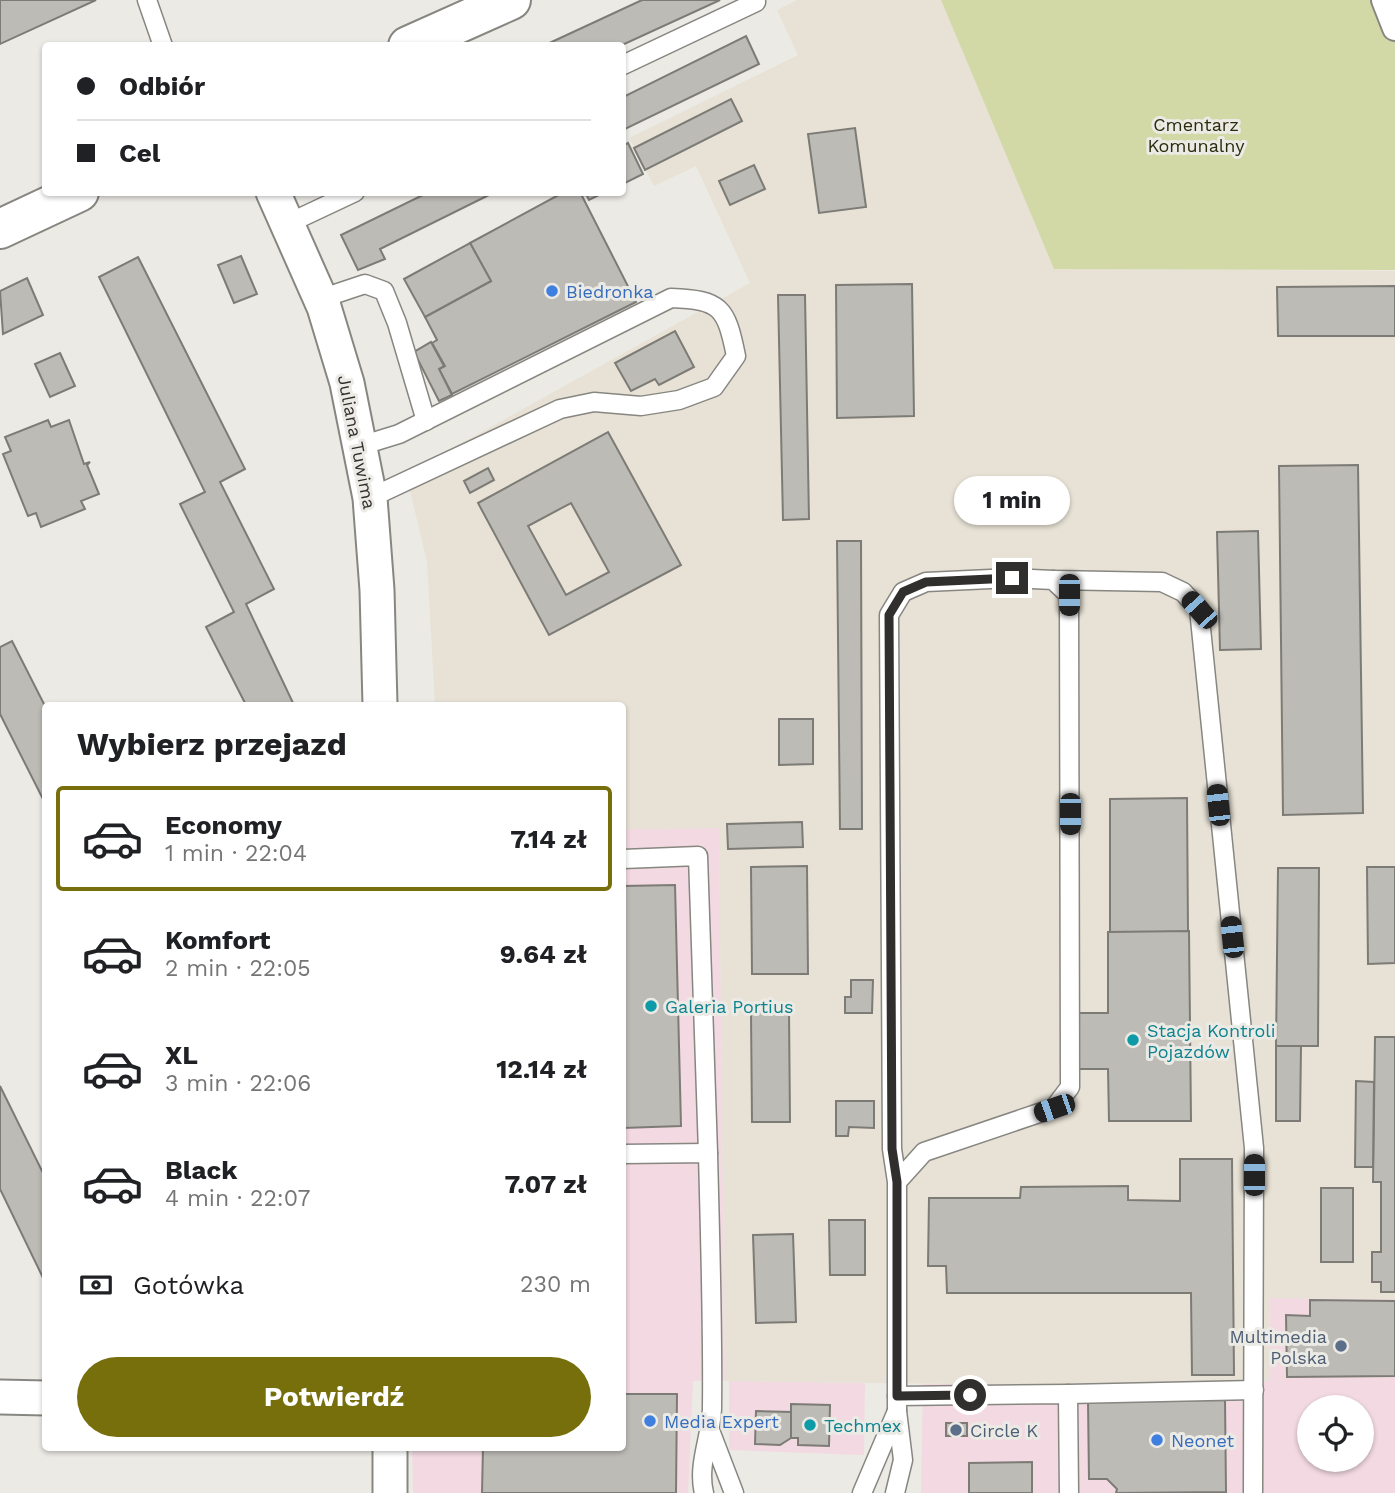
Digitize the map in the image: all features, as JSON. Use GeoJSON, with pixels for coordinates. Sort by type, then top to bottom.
{"type":"FeatureCollection","features":[{"type":"Feature","properties":{"kind":"street"},"geometry":{"type":"LineString","coordinates":[[417,42],[511,0]]}},
{"type":"Feature","properties":{"kind":"street"},"geometry":{"type":"LineString","coordinates":[[1384,0],[1395,28]]}},
{"type":"Feature","properties":{"kind":"street"},"geometry":{"type":"LineString","coordinates":[[0,229],[70,196]]}},
{"type":"Feature","properties":{"kind":"street","name":"Juliana Tuwima"},"geometry":{"type":"LineString","coordinates":[[275,196],[320,299],[347,383],[370,498],[377,590],[380,702]]}},
{"type":"Feature","properties":{"kind":"street"},"geometry":{"type":"LineString","coordinates":[[0,1397],[42,1398]]}},
{"type":"Feature","properties":{"kind":"street"},"geometry":{"type":"LineString","coordinates":[[390,1451],[390,1493]]}},
{"type":"Feature","properties":{"kind":"lane"},"geometry":{"type":"LineString","coordinates":[[147,0],[162,42]]}},
{"type":"Feature","properties":{"kind":"lane"},"geometry":{"type":"LineString","coordinates":[[626,64],[756,2]]}},
{"type":"Feature","properties":{"kind":"lane"},"geometry":{"type":"LineString","coordinates":[[287,225],[347,196]]}},
{"type":"Feature","properties":{"kind":"lane"},"geometry":{"type":"LineString","coordinates":[[320,299],[365,284],[384,291],[397,323],[426,421]]}},
{"type":"Feature","properties":{"kind":"lane"},"geometry":{"type":"LineString","coordinates":[[360,446],[400,434],[671,298],[704,299],[729,320],[736,356],[715,387],[679,400],[641,407],[594,402],[560,409],[370,498]]}},
{"type":"Feature","properties":{"kind":"lane"},"geometry":{"type":"LineString","coordinates":[[895,1493],[903,1460],[897,1403],[897,1182],[892,1149],[889,615],[903,592],[926,582],[1012,578],[1162,582],[1183,592],[1199,610],[1254,1148],[1254,1493]]}},
{"type":"Feature","properties":{"kind":"lane"},"geometry":{"type":"LineString","coordinates":[[897,1182],[924,1152],[1054,1108],[1070,1087],[1069,595],[1053,580]]}},
{"type":"Feature","properties":{"kind":"lane"},"geometry":{"type":"LineString","coordinates":[[626,859],[698,856],[708,1153],[711,1433],[704,1457],[704,1493]]}},
{"type":"Feature","properties":{"kind":"lane"},"geometry":{"type":"LineString","coordinates":[[626,1154],[708,1153]]}},
{"type":"Feature","properties":{"kind":"lane"},"geometry":{"type":"LineString","coordinates":[[897,1403],[1068,1394],[1254,1390]]}},
{"type":"Feature","properties":{"kind":"lane"},"geometry":{"type":"LineString","coordinates":[[1068,1394],[1069,1493]]}},
{"type":"Feature","properties":{"kind":"lane"},"geometry":{"type":"LineString","coordinates":[[862,1493],[897,1403]]}},
{"type":"Feature","properties":{"kind":"lane"},"geometry":{"type":"LineString","coordinates":[[711,1433],[734,1493]]}},
{"type":"Feature","properties":{"kind":"shaded area"},"geometry":{"type":"Polygon","coordinates":[[[797,0],[941,0],[1054,269],[1395,271],[1395,1299],[1270,1298],[1269,1381],[1041,1385],[725,1381],[719,828],[626,829],[626,702],[435,702],[427,562],[406,474],[750,283],[696,166],[654,186],[629,138],[798,55],[777,10],[797,0]]]}},
{"type":"Feature","properties":{"kind":"shaded area"},"geometry":{"type":"Polygon","coordinates":[[[719,828],[725,1381],[693,1381],[688,1493],[413,1493],[412,1451],[626,1451],[626,829],[719,828]]]}},
{"type":"Feature","properties":{"kind":"shaded area"},"geometry":{"type":"Polygon","coordinates":[[[1270,1298],[1395,1299],[1395,1493],[921,1493],[923,1384],[1269,1381],[1270,1298]]]}},
{"type":"Feature","properties":{"kind":"shaded area"},"geometry":{"type":"Polygon","coordinates":[[[729,1381],[865,1383],[864,1455],[729,1450],[729,1381]]]}},
{"type":"Feature","properties":{"kind":"green space","name":"Cmentarz Komunalny"},"geometry":{"type":"Polygon","coordinates":[[[941,0],[1395,0],[1395,270],[1054,269],[941,0]]]}},
{"type":"Feature","properties":{"kind":"building"},"geometry":{"type":"Polygon","coordinates":[[[0,0],[96,0],[0,44],[0,0]]]}},
{"type":"Feature","properties":{"kind":"building"},"geometry":{"type":"Polygon","coordinates":[[[642,0],[720,0],[626,43],[552,42],[642,0]]]}},
{"type":"Feature","properties":{"kind":"building"},"geometry":{"type":"Polygon","coordinates":[[[746,36],[759,64],[626,129],[626,96],[746,36]]]}},
{"type":"Feature","properties":{"kind":"building"},"geometry":{"type":"Polygon","coordinates":[[[731,99],[742,121],[645,170],[634,148],[731,99]]]}},
{"type":"Feature","properties":{"kind":"building"},"geometry":{"type":"Polygon","coordinates":[[[855,128],[866,207],[819,213],[808,134],[855,128]]]}},
{"type":"Feature","properties":{"kind":"building"},"geometry":{"type":"Polygon","coordinates":[[[628,143],[643,174],[626,182],[628,143]]]}},
{"type":"Feature","properties":{"kind":"building"},"geometry":{"type":"Polygon","coordinates":[[[754,165],[765,189],[730,205],[719,181],[754,165]]]}},
{"type":"Feature","properties":{"kind":"building"},"geometry":{"type":"Polygon","coordinates":[[[421,196],[487,196],[380,249],[385,259],[358,270],[341,235],[421,196]]]}},
{"type":"Feature","properties":{"kind":"building","name":"Biedronka"},"geometry":{"type":"Polygon","coordinates":[[[557,196],[582,196],[636,302],[452,394],[439,369],[445,366],[432,343],[437,340],[425,317],[491,281],[470,243],[557,196]]]}},
{"type":"Feature","properties":{"kind":"building"},"geometry":{"type":"Polygon","coordinates":[[[470,243],[491,281],[425,317],[404,279],[470,243]]]}},
{"type":"Feature","properties":{"kind":"building"},"geometry":{"type":"Polygon","coordinates":[[[241,256],[257,294],[234,303],[218,265],[241,256]]]}},
{"type":"Feature","properties":{"kind":"building"},"geometry":{"type":"Polygon","coordinates":[[[138,257],[245,469],[220,482],[274,589],[246,604],[293,702],[244,702],[206,627],[234,612],[180,504],[205,492],[99,277],[138,257]]]}},
{"type":"Feature","properties":{"kind":"building"},"geometry":{"type":"Polygon","coordinates":[[[27,278],[43,315],[3,334],[0,291],[27,278]]]}},
{"type":"Feature","properties":{"kind":"building"},"geometry":{"type":"Polygon","coordinates":[[[912,284],[914,416],[837,418],[836,285],[912,284]]]}},
{"type":"Feature","properties":{"kind":"building"},"geometry":{"type":"Polygon","coordinates":[[[1395,286],[1395,336],[1278,336],[1277,287],[1395,286]]]}},
{"type":"Feature","properties":{"kind":"building"},"geometry":{"type":"Polygon","coordinates":[[[778,295],[805,295],[809,519],[783,520],[778,295]]]}},
{"type":"Feature","properties":{"kind":"building"},"geometry":{"type":"Polygon","coordinates":[[[675,331],[694,367],[659,385],[655,379],[631,391],[615,363],[675,331]]]}},
{"type":"Feature","properties":{"kind":"building"},"geometry":{"type":"Polygon","coordinates":[[[431,342],[444,366],[439,369],[452,395],[439,401],[414,352],[431,342]]]}},
{"type":"Feature","properties":{"kind":"building"},"geometry":{"type":"Polygon","coordinates":[[[60,353],[75,386],[50,397],[35,364],[60,353]]]}},
{"type":"Feature","properties":{"kind":"building"},"geometry":{"type":"Polygon","coordinates":[[[48,420],[51,427],[69,420],[84,464],[90,462],[87,465],[99,494],[81,501],[85,509],[41,527],[36,513],[28,516],[3,454],[11,451],[5,437],[48,420]]]}},
{"type":"Feature","properties":{"kind":"building"},"geometry":{"type":"Polygon","coordinates":[[[608,432],[681,565],[549,635],[478,503],[608,432]],[[571,503],[528,526],[566,595],[609,572],[571,503]]]}},
{"type":"Feature","properties":{"kind":"building"},"geometry":{"type":"Polygon","coordinates":[[[1358,465],[1363,813],[1283,815],[1279,466],[1358,465]]]}},
{"type":"Feature","properties":{"kind":"building"},"geometry":{"type":"Polygon","coordinates":[[[488,468],[494,480],[470,493],[464,481],[488,468]]]}},
{"type":"Feature","properties":{"kind":"building"},"geometry":{"type":"Polygon","coordinates":[[[1258,531],[1261,649],[1220,650],[1217,532],[1258,531]]]}},
{"type":"Feature","properties":{"kind":"building"},"geometry":{"type":"Polygon","coordinates":[[[837,541],[861,541],[862,829],[840,829],[837,541]]]}},
{"type":"Feature","properties":{"kind":"building"},"geometry":{"type":"Polygon","coordinates":[[[12,641],[43,702],[42,797],[0,714],[0,647],[12,641]]]}},
{"type":"Feature","properties":{"kind":"building"},"geometry":{"type":"Polygon","coordinates":[[[779,719],[813,719],[813,764],[779,765],[779,719]]]}},
{"type":"Feature","properties":{"kind":"building"},"geometry":{"type":"Polygon","coordinates":[[[1187,798],[1188,932],[1110,932],[1110,799],[1187,798]]]}},
{"type":"Feature","properties":{"kind":"building"},"geometry":{"type":"Polygon","coordinates":[[[802,822],[803,847],[728,849],[727,824],[802,822]]]}},
{"type":"Feature","properties":{"kind":"building"},"geometry":{"type":"Polygon","coordinates":[[[807,866],[808,974],[752,974],[751,867],[807,866]]]}},
{"type":"Feature","properties":{"kind":"building"},"geometry":{"type":"Polygon","coordinates":[[[1367,867],[1395,867],[1395,963],[1368,964],[1367,867]]]}},
{"type":"Feature","properties":{"kind":"building"},"geometry":{"type":"Polygon","coordinates":[[[1278,868],[1319,868],[1318,1046],[1276,1046],[1278,868]]]}},
{"type":"Feature","properties":{"kind":"building","name":"Galeria Portius"},"geometry":{"type":"Polygon","coordinates":[[[675,885],[681,1126],[626,1128],[626,886],[675,885]]]}},
{"type":"Feature","properties":{"kind":"building","name":"Stacja Kontroli Pojazdów"},"geometry":{"type":"Polygon","coordinates":[[[1189,931],[1191,1121],[1109,1121],[1108,1069],[1077,1069],[1076,1013],[1108,1013],[1108,932],[1189,931]]]}},
{"type":"Feature","properties":{"kind":"building"},"geometry":{"type":"Polygon","coordinates":[[[851,980],[873,980],[872,1013],[845,1013],[845,997],[851,997],[851,980]]]}},
{"type":"Feature","properties":{"kind":"building"},"geometry":{"type":"Polygon","coordinates":[[[789,1011],[790,1122],[752,1122],[751,1012],[789,1011]]]}},
{"type":"Feature","properties":{"kind":"building"},"geometry":{"type":"Polygon","coordinates":[[[1375,1037],[1395,1037],[1395,1292],[1381,1292],[1381,1282],[1372,1282],[1372,1252],[1381,1252],[1381,1182],[1373,1182],[1375,1037]]]}},
{"type":"Feature","properties":{"kind":"building"},"geometry":{"type":"Polygon","coordinates":[[[1276,1046],[1301,1046],[1300,1121],[1276,1121],[1276,1046]]]}},
{"type":"Feature","properties":{"kind":"building"},"geometry":{"type":"Polygon","coordinates":[[[1356,1081],[1374,1082],[1373,1167],[1355,1167],[1356,1081]]]}},
{"type":"Feature","properties":{"kind":"building"},"geometry":{"type":"Polygon","coordinates":[[[0,1086],[42,1171],[42,1276],[0,1189],[0,1086]]]}},
{"type":"Feature","properties":{"kind":"building"},"geometry":{"type":"Polygon","coordinates":[[[836,1101],[874,1101],[874,1128],[849,1127],[848,1136],[836,1136],[836,1101]]]}},
{"type":"Feature","properties":{"kind":"building"},"geometry":{"type":"Polygon","coordinates":[[[1180,1159],[1232,1159],[1234,1375],[1192,1375],[1191,1293],[947,1293],[946,1266],[928,1266],[929,1198],[1020,1198],[1021,1187],[1128,1186],[1128,1200],[1180,1201],[1180,1159]]]}},
{"type":"Feature","properties":{"kind":"building"},"geometry":{"type":"Polygon","coordinates":[[[1321,1188],[1353,1188],[1353,1262],[1321,1262],[1321,1188]]]}},
{"type":"Feature","properties":{"kind":"building"},"geometry":{"type":"Polygon","coordinates":[[[829,1220],[865,1220],[865,1275],[830,1275],[829,1220]]]}},
{"type":"Feature","properties":{"kind":"building"},"geometry":{"type":"Polygon","coordinates":[[[793,1234],[796,1322],[756,1323],[753,1235],[793,1234]]]}},
{"type":"Feature","properties":{"kind":"building","name":"Multimedia Polska"},"geometry":{"type":"Polygon","coordinates":[[[1310,1300],[1395,1301],[1395,1376],[1287,1377],[1286,1315],[1310,1316],[1310,1300]]]}},
{"type":"Feature","properties":{"kind":"building","name":"Media Expert"},"geometry":{"type":"Polygon","coordinates":[[[626,1394],[677,1394],[676,1493],[482,1493],[483,1451],[626,1451],[626,1394]]]}},
{"type":"Feature","properties":{"kind":"building","name":"Neonet"},"geometry":{"type":"Polygon","coordinates":[[[1225,1400],[1226,1492],[1116,1493],[1117,1489],[1107,1479],[1089,1479],[1088,1401],[1225,1400]]]}},
{"type":"Feature","properties":{"kind":"building","name":"Techmex"},"geometry":{"type":"Polygon","coordinates":[[[791,1404],[830,1405],[829,1446],[798,1445],[798,1438],[791,1438],[791,1404]]]}},
{"type":"Feature","properties":{"kind":"building"},"geometry":{"type":"Polygon","coordinates":[[[756,1411],[791,1412],[791,1438],[780,1445],[755,1444],[756,1411]]]}},
{"type":"Feature","properties":{"kind":"building","name":"Circle K"},"geometry":{"type":"Polygon","coordinates":[[[946,1423],[967,1423],[967,1436],[946,1436],[946,1423]]]}},
{"type":"Feature","properties":{"kind":"building"},"geometry":{"type":"Polygon","coordinates":[[[1032,1462],[1032,1493],[969,1493],[969,1463],[1032,1462]]]}},
{"type":"Feature","properties":{"kind":"place","name":"Biedronka"},"geometry":{"type":"Point","coordinates":[552,291]}},
{"type":"Feature","properties":{"kind":"place","name":"Galeria Portius"},"geometry":{"type":"Point","coordinates":[651,1006]}},
{"type":"Feature","properties":{"kind":"place","name":"Stacja Kontroli Pojazdów"},"geometry":{"type":"Point","coordinates":[1133,1040]}},
{"type":"Feature","properties":{"kind":"place","name":"Multimedia Polska"},"geometry":{"type":"Point","coordinates":[1341,1346]}},
{"type":"Feature","properties":{"kind":"place","name":"Media Expert"},"geometry":{"type":"Point","coordinates":[650,1421]}},
{"type":"Feature","properties":{"kind":"place","name":"Techmex"},"geometry":{"type":"Point","coordinates":[810,1425]}},
{"type":"Feature","properties":{"kind":"place","name":"Circle K"},"geometry":{"type":"Point","coordinates":[956,1430]}},
{"type":"Feature","properties":{"kind":"place","name":"Neonet"},"geometry":{"type":"Point","coordinates":[1157,1440]}},
{"type":"Feature","properties":{"kind":"route"},"geometry":{"type":"LineString","coordinates":[[970,1395],[897,1396],[897,1182],[892,1149],[889,615],[903,592],[926,582],[1012,578]]}}]}
